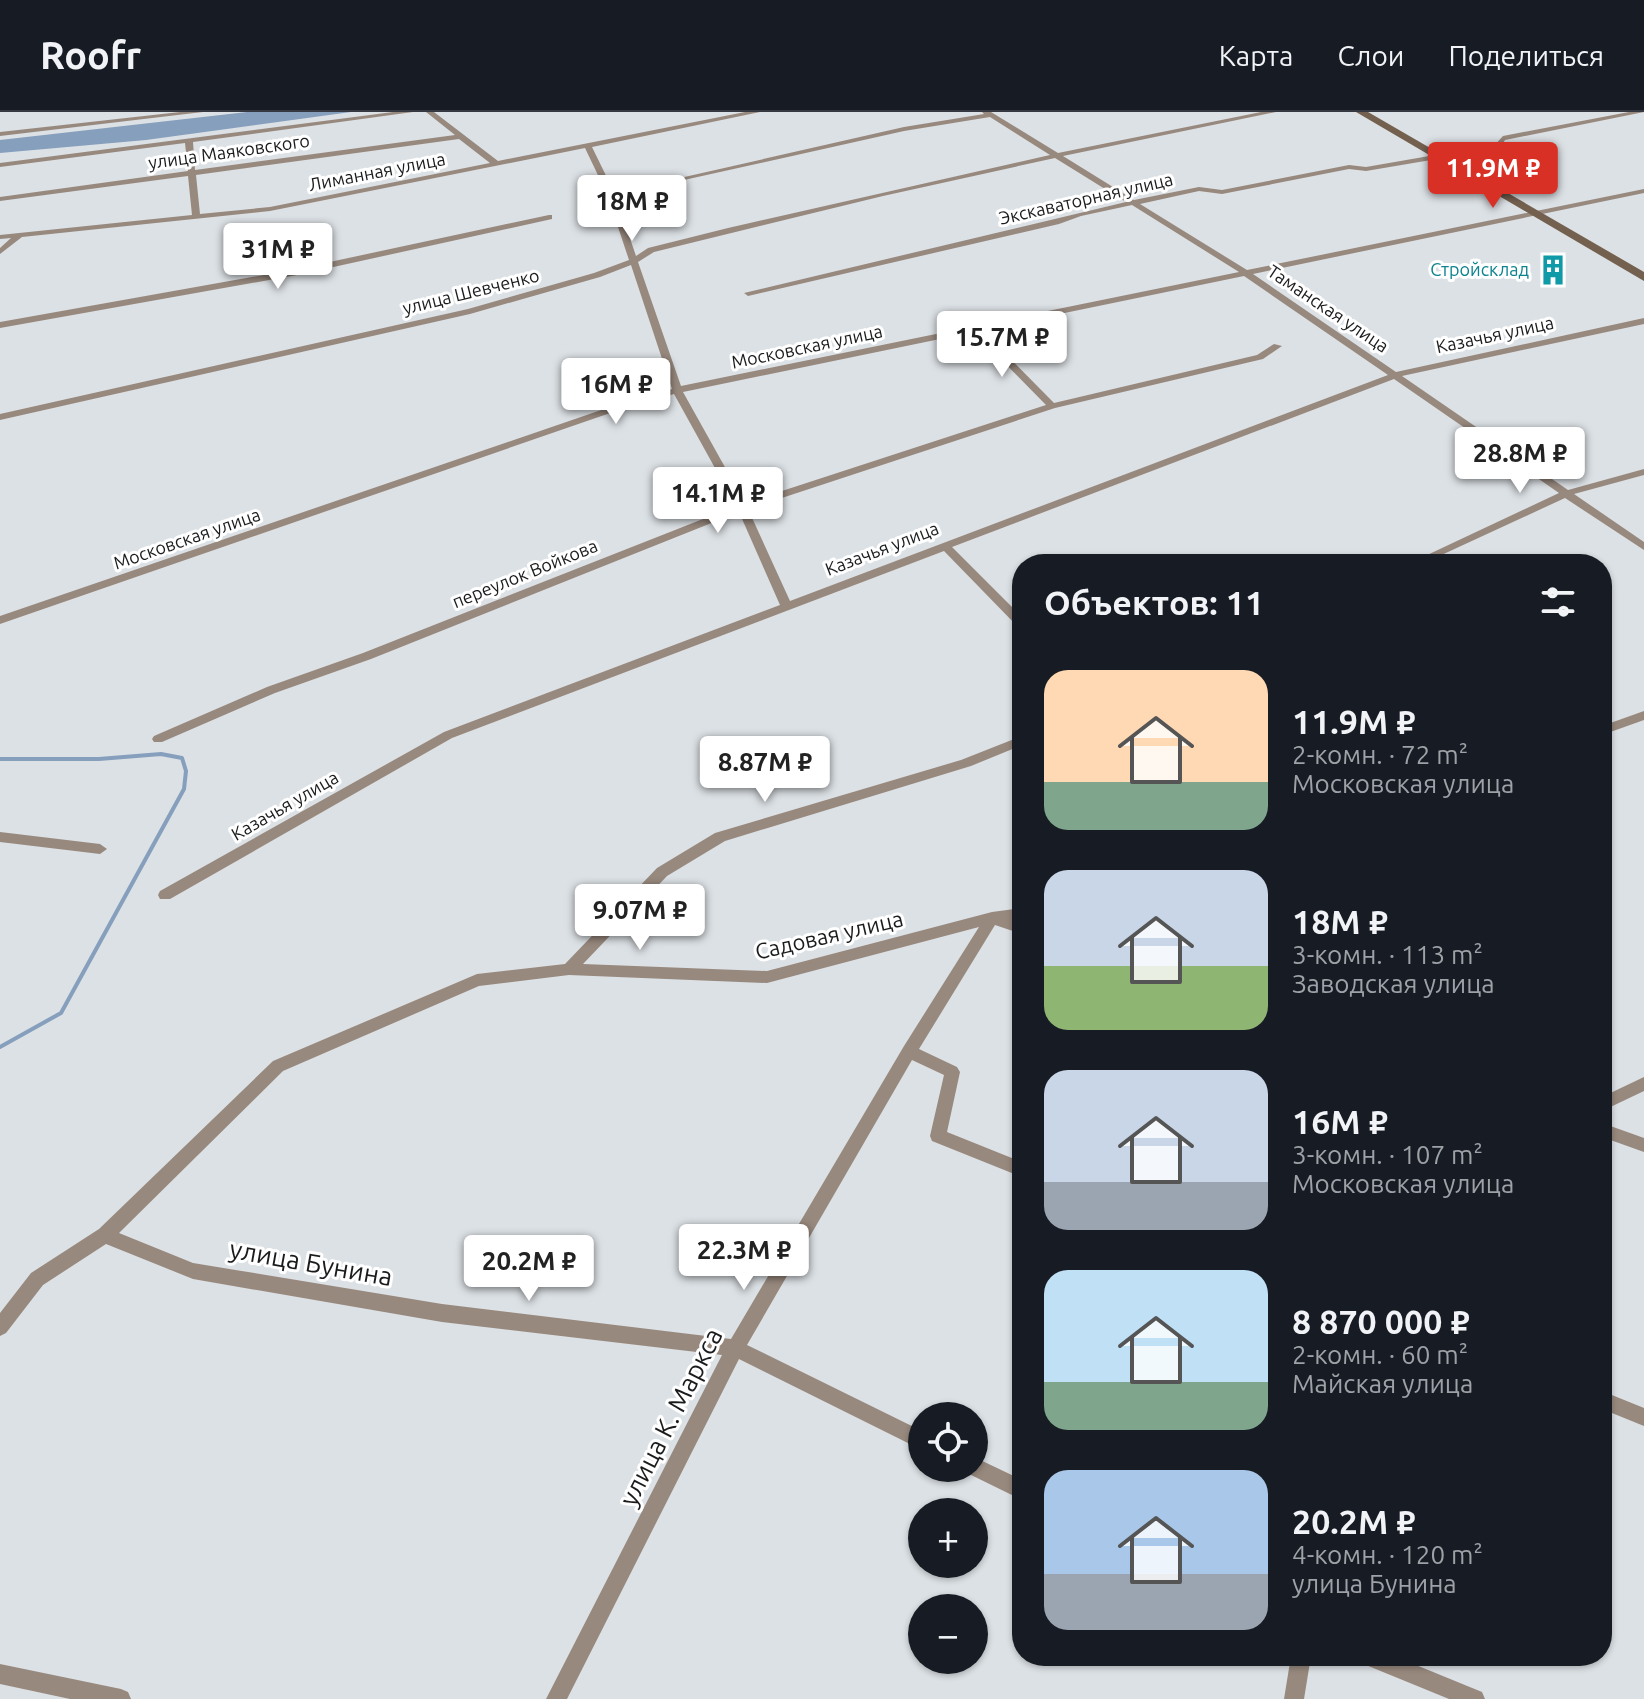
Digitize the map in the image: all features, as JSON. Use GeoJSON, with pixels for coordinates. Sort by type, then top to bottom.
{"type":"FeatureCollection","features":[{"type":"Feature","properties":{"kind":"street"},"geometry":{"type":"LineString","coordinates":[[0,134],[199,112]]}},
{"type":"Feature","properties":{"kind":"street"},"geometry":{"type":"LineString","coordinates":[[0,165],[409,112]]}},
{"type":"Feature","properties":{"kind":"street"},"geometry":{"type":"LineString","coordinates":[[430,112],[498,165]]}},
{"type":"Feature","properties":{"kind":"street","name":"Лиманная улица"},"geometry":{"type":"LineString","coordinates":[[0,237],[270,209],[756,112]]}},
{"type":"Feature","properties":{"kind":"street","name":"улица Шевченко"},"geometry":{"type":"LineString","coordinates":[[0,417],[470,311],[597,275],[634,261],[651,250],[820,207],[1057,154],[1272,112]]}},
{"type":"Feature","properties":{"kind":"street"},"geometry":{"type":"LineString","coordinates":[[1361,112],[1644,277]]}},
{"type":"Feature","properties":{"kind":"street","name":"Экскаваторная улица"},"geometry":{"type":"LineString","coordinates":[[748,293],[1199,189],[1222,192],[1349,167],[1366,169],[1495,149],[1503,138],[1640,112]]}},
{"type":"Feature","properties":{"kind":"street"},"geometry":{"type":"LineString","coordinates":[[684,178],[904,129],[988,114]]}},
{"type":"Feature","properties":{"kind":"street","name":"Таманская улица"},"geometry":{"type":"LineString","coordinates":[[988,114],[1243,271],[1644,547]]}},
{"type":"Feature","properties":{"kind":"street","name":"улица Маяковского"},"geometry":{"type":"LineString","coordinates":[[0,199],[462,136]]}},
{"type":"Feature","properties":{"kind":"street"},"geometry":{"type":"LineString","coordinates":[[189,142],[196,217]]}},
{"type":"Feature","properties":{"kind":"street"},"geometry":{"type":"LineString","coordinates":[[588,147],[611,194],[677,390],[742,507],[786,605]]}},
{"type":"Feature","properties":{"kind":"street","name":"Московская улица"},"geometry":{"type":"LineString","coordinates":[[0,620],[598,414],[677,390],[1243,271],[1644,191]]}},
{"type":"Feature","properties":{"kind":"street"},"geometry":{"type":"LineString","coordinates":[[0,325],[297,272],[549,217]]}},
{"type":"Feature","properties":{"kind":"street"},"geometry":{"type":"LineString","coordinates":[[0,252],[20,235]]}},
{"type":"Feature","properties":{"kind":"street","name":"Казачья улица"},"geometry":{"type":"LineString","coordinates":[[165,895],[448,735],[1396,375],[1644,321]]}},
{"type":"Feature","properties":{"kind":"street"},"geometry":{"type":"LineString","coordinates":[[976,329],[1052,406]]}},
{"type":"Feature","properties":{"kind":"street","name":"переулок Войкова"},"geometry":{"type":"LineString","coordinates":[[158,739],[271,690],[367,656],[742,507],[1052,406],[1260,357],[1277,346]]}},
{"type":"Feature","properties":{"kind":"street"},"geometry":{"type":"LineString","coordinates":[[1435,554],[1567,493],[1644,472]]}},
{"type":"Feature","properties":{"kind":"street"},"geometry":{"type":"LineString","coordinates":[[944,545],[1012,614]]}},
{"type":"Feature","properties":{"kind":"street"},"geometry":{"type":"LineString","coordinates":[[1612,727],[1644,715]]}},
{"type":"Feature","properties":{"kind":"street"},"geometry":{"type":"LineString","coordinates":[[569,969],[662,872],[720,837],[966,763],[1012,744]]}},
{"type":"Feature","properties":{"kind":"street"},"geometry":{"type":"LineString","coordinates":[[0,837],[100,849]]}},
{"type":"Feature","properties":{"kind":"street","name":"Садовая улица"},"geometry":{"type":"LineString","coordinates":[[105,1235],[278,1066],[477,980],[569,969],[767,977],[1012,915]]}},
{"type":"Feature","properties":{"kind":"street"},"geometry":{"type":"LineString","coordinates":[[992,918],[1012,925]]}},
{"type":"Feature","properties":{"kind":"street","name":"улица К. Маркса"},"geometry":{"type":"LineString","coordinates":[[556,1699],[735,1348],[909,1051],[992,918]]}},
{"type":"Feature","properties":{"kind":"street"},"geometry":{"type":"LineString","coordinates":[[909,1051],[952,1072],[938,1136],[1012,1166]]}},
{"type":"Feature","properties":{"kind":"street"},"geometry":{"type":"LineString","coordinates":[[1612,1099],[1644,1084]]}},
{"type":"Feature","properties":{"kind":"street"},"geometry":{"type":"LineString","coordinates":[[1612,1134],[1644,1145]]}},
{"type":"Feature","properties":{"kind":"street"},"geometry":{"type":"LineString","coordinates":[[0,1327],[37,1279],[105,1235]]}},
{"type":"Feature","properties":{"kind":"street","name":"улица Бунина"},"geometry":{"type":"LineString","coordinates":[[105,1235],[193,1271],[442,1313],[735,1348],[908,1434]]}},
{"type":"Feature","properties":{"kind":"street"},"geometry":{"type":"LineString","coordinates":[[1612,1404],[1644,1417]]}},
{"type":"Feature","properties":{"kind":"street"},"geometry":{"type":"LineString","coordinates":[[988,1473],[1012,1485]]}},
{"type":"Feature","properties":{"kind":"street"},"geometry":{"type":"LineString","coordinates":[[1294,1699],[1299,1666]]}},
{"type":"Feature","properties":{"kind":"street"},"geometry":{"type":"LineString","coordinates":[[1393,1666],[1475,1699]]}},
{"type":"Feature","properties":{"kind":"street"},"geometry":{"type":"LineString","coordinates":[[0,1674],[121,1699]]}},
{"type":"Feature","properties":{"kind":"water"},"geometry":{"type":"Polygon","coordinates":[[[247,112],[351,112],[146,140],[0,153],[0,140],[247,112]]]}},
{"type":"Feature","properties":{"kind":"waterway"},"geometry":{"type":"LineString","coordinates":[[0,759],[99,759],[161,754],[182,758],[186,771],[184,789],[61,1013],[0,1047]]}},
{"type":"Feature","properties":{"kind":"place","name":"Стройсклад"},"geometry":{"type":"Point","coordinates":[1553,270]}}]}
